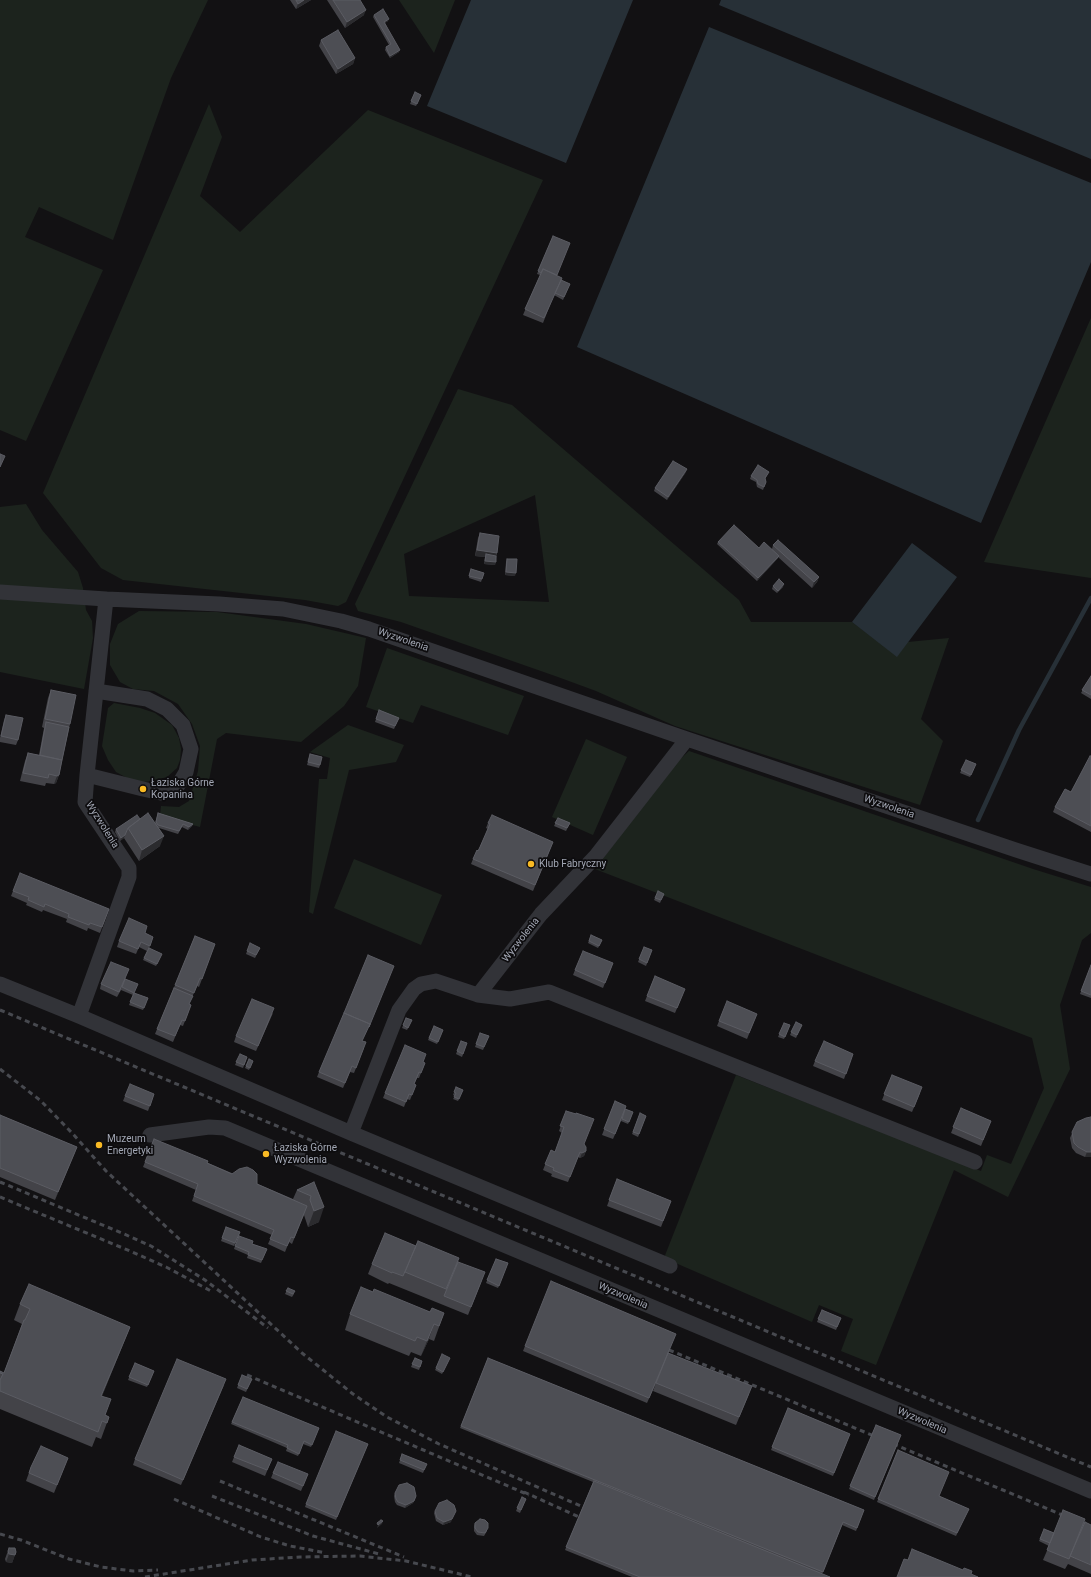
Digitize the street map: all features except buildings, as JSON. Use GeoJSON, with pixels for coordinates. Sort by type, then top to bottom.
{"type":"FeatureCollection","features":[{"type":"Feature","properties":{"kind":"street","name":"Wyzwolenia"},"geometry":{"type":"LineString","coordinates":[[0,592],[282,609],[369,628],[687,739],[1091,874]]}},
{"type":"Feature","properties":{"kind":"street","name":"Wyzwolenia"},"geometry":{"type":"LineString","coordinates":[[79,1016],[129,877],[129,868],[85,802],[106,599]]}},
{"type":"Feature","properties":{"kind":"street"},"geometry":{"type":"LineString","coordinates":[[87,775],[143,790],[161,793],[176,787],[186,772],[191,748],[183,725],[167,709],[147,699],[96,691]]}},
{"type":"Feature","properties":{"kind":"street","name":"Wyzwolenia"},"geometry":{"type":"LineString","coordinates":[[478,995],[541,914],[595,856],[687,739]]}},
{"type":"Feature","properties":{"kind":"street"},"geometry":{"type":"LineString","coordinates":[[351,1133],[399,1010],[414,989],[420,984],[436,981],[478,995],[510,999],[549,992],[975,1162]]}},
{"type":"Feature","properties":{"kind":"street"},"geometry":{"type":"LineString","coordinates":[[0,984],[670,1266]]}},
{"type":"Feature","properties":{"kind":"street","name":"Wyzwolenia"},"geometry":{"type":"LineString","coordinates":[[150,1135],[209,1127],[225,1128],[1091,1491]]}},
{"type":"Feature","properties":{"kind":"shaded area"},"geometry":{"type":"Polygon","coordinates":[[[0,0],[208,0],[171,78],[113,240],[39,207],[25,237],[103,270],[26,441],[0,430],[0,0]]]}},
{"type":"Feature","properties":{"kind":"shaded area"},"geometry":{"type":"Polygon","coordinates":[[[399,0],[455,0],[434,53],[399,0]]]}},
{"type":"Feature","properties":{"kind":"shaded area"},"geometry":{"type":"Polygon","coordinates":[[[471,0],[633,0],[566,163],[427,106],[471,0]]]}},
{"type":"Feature","properties":{"kind":"shaded area"},"geometry":{"type":"Polygon","coordinates":[[[721,0],[1091,0],[1091,159],[719,5],[721,0]]]}},
{"type":"Feature","properties":{"kind":"shaded area"},"geometry":{"type":"Polygon","coordinates":[[[709,27],[1091,183],[1091,262],[981,523],[577,347],[709,27]]]}},
{"type":"Feature","properties":{"kind":"shaded area"},"geometry":{"type":"Polygon","coordinates":[[[209,104],[222,137],[200,196],[240,232],[368,110],[543,180],[346,602],[338,606],[305,600],[123,580],[101,568],[43,493],[209,104]]]}},
{"type":"Feature","properties":{"kind":"shaded area"},"geometry":{"type":"Polygon","coordinates":[[[1091,318],[1091,578],[984,562],[1091,318]]]}},
{"type":"Feature","properties":{"kind":"shaded area"},"geometry":{"type":"Polygon","coordinates":[[[458,389],[512,405],[739,600],[751,622],[852,622],[897,656],[908,642],[949,638],[921,719],[943,741],[920,805],[675,726],[596,691],[558,677],[401,622],[358,611],[355,604],[458,389]],[[535,495],[404,554],[409,596],[549,602],[535,495]]]}},
{"type":"Feature","properties":{"kind":"shaded area"},"geometry":{"type":"Polygon","coordinates":[[[26,504],[42,530],[78,572],[83,588],[86,610],[92,621],[93,638],[84,689],[0,672],[0,507],[26,504]]]}},
{"type":"Feature","properties":{"kind":"shaded area"},"geometry":{"type":"Polygon","coordinates":[[[912,543],[957,577],[897,657],[852,622],[912,543]]]}},
{"type":"Feature","properties":{"kind":"shaded area"},"geometry":{"type":"Polygon","coordinates":[[[139,611],[217,612],[306,624],[366,638],[358,686],[344,706],[301,742],[226,733],[217,739],[200,827],[160,816],[161,806],[179,807],[189,801],[198,771],[200,746],[192,724],[178,704],[154,691],[133,689],[120,682],[110,665],[110,644],[118,624],[139,611]]]}},
{"type":"Feature","properties":{"kind":"shaded area"},"geometry":{"type":"Polygon","coordinates":[[[387,648],[524,696],[508,735],[421,705],[413,723],[366,707],[387,648]]]}},
{"type":"Feature","properties":{"kind":"shaded area"},"geometry":{"type":"Polygon","coordinates":[[[114,703],[140,708],[155,713],[172,725],[179,738],[181,749],[180,760],[177,768],[167,777],[144,782],[131,780],[116,772],[108,760],[102,746],[108,708],[114,703]]]}},
{"type":"Feature","properties":{"kind":"shaded area"},"geometry":{"type":"Polygon","coordinates":[[[348,725],[404,745],[396,762],[349,770],[313,914],[309,912],[319,779],[327,779],[330,758],[310,752],[348,725]]]}},
{"type":"Feature","properties":{"kind":"shaded area"},"geometry":{"type":"Polygon","coordinates":[[[586,739],[627,757],[593,835],[552,817],[586,739]]]}},
{"type":"Feature","properties":{"kind":"shaded area"},"geometry":{"type":"Polygon","coordinates":[[[689,751],[1033,869],[1091,887],[1091,933],[1082,940],[1060,1005],[1070,1069],[1008,1197],[954,1170],[876,1365],[841,1351],[853,1319],[819,1305],[812,1322],[664,1258],[736,1075],[981,1171],[987,1155],[1011,1164],[1044,1088],[1032,1038],[595,869],[677,762],[689,751]]]}},
{"type":"Feature","properties":{"kind":"shaded area"},"geometry":{"type":"Polygon","coordinates":[[[354,859],[442,895],[421,945],[334,908],[354,859]]]}},
{"type":"Feature","properties":{"kind":"waterway"},"geometry":{"type":"LineString","coordinates":[[978,820],[1019,730],[1091,598]]}},
{"type":"Feature","properties":{"kind":"railway"},"geometry":{"type":"LineString","coordinates":[[0,1010],[1091,1467]]}},
{"type":"Feature","properties":{"kind":"railway"},"geometry":{"type":"LineString","coordinates":[[0,1069],[41,1101],[106,1171],[302,1353],[353,1394],[387,1417],[439,1444],[583,1507]]}},
{"type":"Feature","properties":{"kind":"railway"},"geometry":{"type":"LineString","coordinates":[[0,1182],[151,1246],[205,1280],[268,1328]]}},
{"type":"Feature","properties":{"kind":"railway"},"geometry":{"type":"LineString","coordinates":[[0,1197],[166,1267],[211,1291]]}},
{"type":"Feature","properties":{"kind":"railway"},"geometry":{"type":"LineString","coordinates":[[669,1350],[1091,1527]]}},
{"type":"Feature","properties":{"kind":"railway"},"geometry":{"type":"LineString","coordinates":[[247,1375],[529,1495]]}},
{"type":"Feature","properties":{"kind":"railway"},"geometry":{"type":"LineString","coordinates":[[220,1481],[404,1557]]}},
{"type":"Feature","properties":{"kind":"railway"},"geometry":{"type":"LineString","coordinates":[[524,1492],[579,1517]]}},
{"type":"Feature","properties":{"kind":"railway"},"geometry":{"type":"LineString","coordinates":[[212,1496],[313,1536],[379,1554]]}},
{"type":"Feature","properties":{"kind":"railway"},"geometry":{"type":"LineString","coordinates":[[174,1499],[261,1537],[290,1546],[326,1553]]}},
{"type":"Feature","properties":{"kind":"railway"},"geometry":{"type":"LineString","coordinates":[[0,1534],[21,1540],[69,1559],[101,1567],[133,1571],[158,1570]]}},
{"type":"Feature","properties":{"kind":"railway"},"geometry":{"type":"LineString","coordinates":[[145,1577],[252,1560],[300,1557],[360,1556],[406,1561],[472,1577]]}},
{"type":"Feature","properties":{"kind":"place","name":"Łaziska Górne Kopanina"},"geometry":{"type":"Point","coordinates":[143,789]}},
{"type":"Feature","properties":{"kind":"place","name":"Klub Fabryczny"},"geometry":{"type":"Point","coordinates":[531,864]}},
{"type":"Feature","properties":{"kind":"place","name":"Muzeum Energetyki"},"geometry":{"type":"Point","coordinates":[99,1145]}},
{"type":"Feature","properties":{"kind":"place","name":"Łaziska Górne Wyzwolenia"},"geometry":{"type":"Point","coordinates":[266,1154]}}]}
